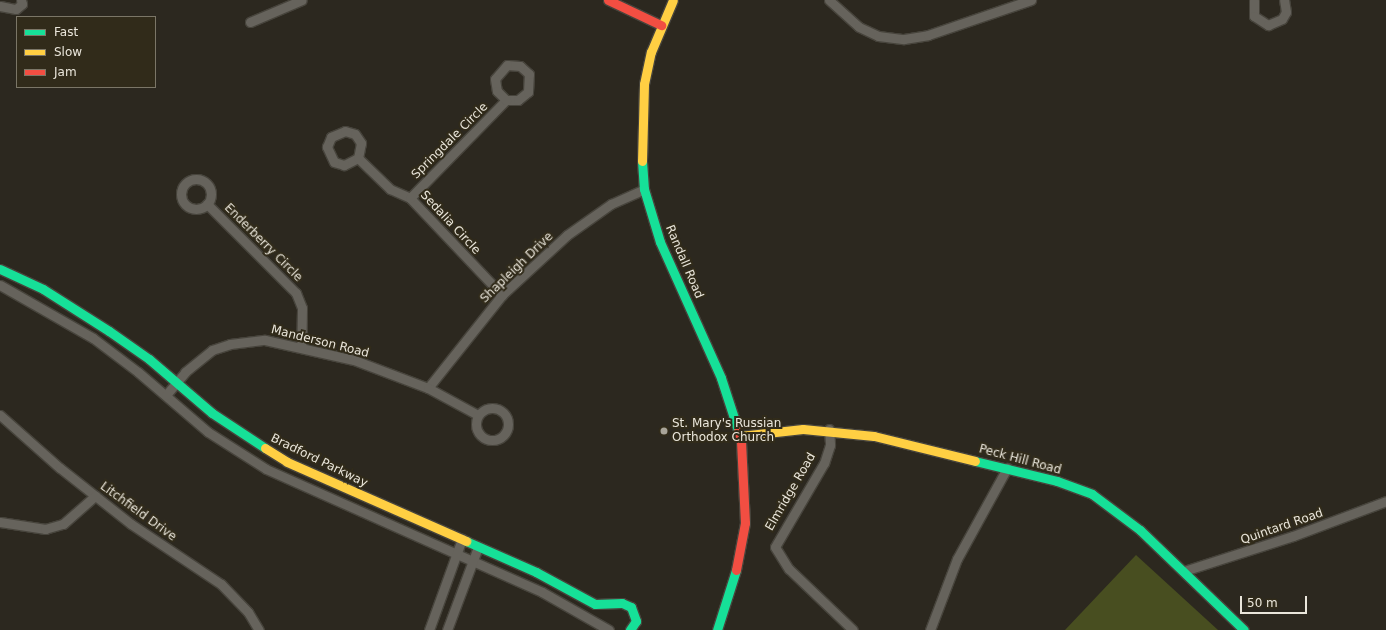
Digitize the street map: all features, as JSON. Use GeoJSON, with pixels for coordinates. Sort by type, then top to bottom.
{"type":"FeatureCollection","features":[{"type":"Feature","properties":{"kind":"street"},"geometry":{"type":"LineString","coordinates":[[0,6],[16,9],[22,4],[21,0]]}},
{"type":"Feature","properties":{"kind":"street"},"geometry":{"type":"LineString","coordinates":[[250,22],[302,0]]}},
{"type":"Feature","properties":{"kind":"street"},"geometry":{"type":"LineString","coordinates":[[608,0],[661,24]]}},
{"type":"Feature","properties":{"kind":"street","name":"Randall Road"},"geometry":{"type":"LineString","coordinates":[[673,0],[661,24],[651,52],[641,106],[644,189],[660,242],[721,378],[740,436],[746,489],[744,523],[734,583],[717,630]]}},
{"type":"Feature","properties":{"kind":"street"},"geometry":{"type":"LineString","coordinates":[[829,0],[859,27],[878,36],[904,39],[928,35],[1031,0]]}},
{"type":"Feature","properties":{"kind":"street"},"geometry":{"type":"LineString","coordinates":[[1254,0],[1254,16],[1268,25],[1282,19],[1286,12],[1284,0]]}},
{"type":"Feature","properties":{"kind":"street","name":"Springdale Circle"},"geometry":{"type":"LineString","coordinates":[[410,198],[506,100],[518,100],[530,86],[529,74],[520,66],[507,65],[495,79],[497,91],[506,100]]}},
{"type":"Feature","properties":{"kind":"street","name":"Sedalia Circle"},"geometry":{"type":"LineString","coordinates":[[358,158],[390,189],[410,198],[502,296]]}},
{"type":"Feature","properties":{"kind":"street","name":"Shapleigh Drive"},"geometry":{"type":"LineString","coordinates":[[428,388],[502,296],[567,236],[611,204],[644,189]]}},
{"type":"Feature","properties":{"kind":"street","name":"Enderberry Circle"},"geometry":{"type":"LineString","coordinates":[[207,204],[296,293],[302,308],[301,347]]}},
{"type":"Feature","properties":{"kind":"street","name":"Bradford Parkway"},"geometry":{"type":"LineString","coordinates":[[0,269],[42,290],[110,331],[212,413],[287,462],[536,572],[596,604],[622,603],[631,607],[636,621],[630,630]]}},
{"type":"Feature","properties":{"kind":"street"},"geometry":{"type":"LineString","coordinates":[[0,285],[93,338],[166,395],[208,432],[266,469],[542,592],[609,630]]}},
{"type":"Feature","properties":{"kind":"street","name":"Manderson Road"},"geometry":{"type":"LineString","coordinates":[[166,395],[195,362],[212,350],[230,344],[265,340],[354,360],[428,388],[478,415]]}},
{"type":"Feature","properties":{"kind":"street","name":"Litchfield Drive"},"geometry":{"type":"LineString","coordinates":[[0,415],[95,496],[131,524],[221,584],[248,612],[259,630]]}},
{"type":"Feature","properties":{"kind":"street","name":"Peck Hill Road"},"geometry":{"type":"LineString","coordinates":[[740,436],[772,430],[829,429],[874,436],[1007,468],[1092,494],[1117,510],[1184,571],[1244,630]]}},
{"type":"Feature","properties":{"kind":"street","name":"Elmridge Road"},"geometry":{"type":"LineString","coordinates":[[829,429],[830,445],[824,463],[775,548],[789,569],[853,630]]}},
{"type":"Feature","properties":{"kind":"street"},"geometry":{"type":"LineString","coordinates":[[930,630],[957,559],[1007,468]]}},
{"type":"Feature","properties":{"kind":"street"},"geometry":{"type":"LineString","coordinates":[[0,522],[46,529],[63,524],[95,496]]}},
{"type":"Feature","properties":{"kind":"street","name":"Quintard Road"},"geometry":{"type":"LineString","coordinates":[[1184,571],[1293,536],[1386,501]]}},
{"type":"Feature","properties":{"kind":"street"},"geometry":{"type":"LineString","coordinates":[[429,630],[462,539]]}},
{"type":"Feature","properties":{"kind":"street"},"geometry":{"type":"LineString","coordinates":[[447,630],[478,546]]}},
{"type":"Feature","properties":{"kind":"green space"},"geometry":{"type":"Polygon","coordinates":[[[1136,555],[1218,630],[1065,630],[1136,555]]]}},
{"type":"Feature","properties":{"kind":"traffic: fast"},"geometry":{"type":"LineString","coordinates":[[642,161],[644,189],[660,242],[721,378],[738,430]]}},
{"type":"Feature","properties":{"kind":"traffic: fast"},"geometry":{"type":"LineString","coordinates":[[0,269],[43,289],[109,331],[149,359],[212,413],[265,448]]}},
{"type":"Feature","properties":{"kind":"traffic: fast"},"geometry":{"type":"LineString","coordinates":[[975,461],[1057,481],[1092,494],[1140,530],[1244,630]]}},
{"type":"Feature","properties":{"kind":"traffic: fast"},"geometry":{"type":"LineString","coordinates":[[466,541],[536,572],[595,604],[622,603],[631,607],[636,621],[630,630]]}},
{"type":"Feature","properties":{"kind":"traffic: fast"},"geometry":{"type":"LineString","coordinates":[[717,630],[736,570]]}},
{"type":"Feature","properties":{"kind":"traffic: slow"},"geometry":{"type":"LineString","coordinates":[[642,161],[644,84],[651,52],[673,0]]}},
{"type":"Feature","properties":{"kind":"traffic: slow"},"geometry":{"type":"LineString","coordinates":[[740,436],[803,429],[874,436],[975,461]]}},
{"type":"Feature","properties":{"kind":"traffic: slow"},"geometry":{"type":"LineString","coordinates":[[265,448],[287,462],[466,541]]}},
{"type":"Feature","properties":{"kind":"traffic: jam"},"geometry":{"type":"LineString","coordinates":[[608,0],[661,25]]}},
{"type":"Feature","properties":{"kind":"traffic: jam"},"geometry":{"type":"LineString","coordinates":[[736,570],[745,523],[741,440],[738,430]]}},
{"type":"Feature","properties":{"kind":"place","name":"St. Mary's Russian Orthodox Church"},"geometry":{"type":"Point","coordinates":[664,431]}}]}
